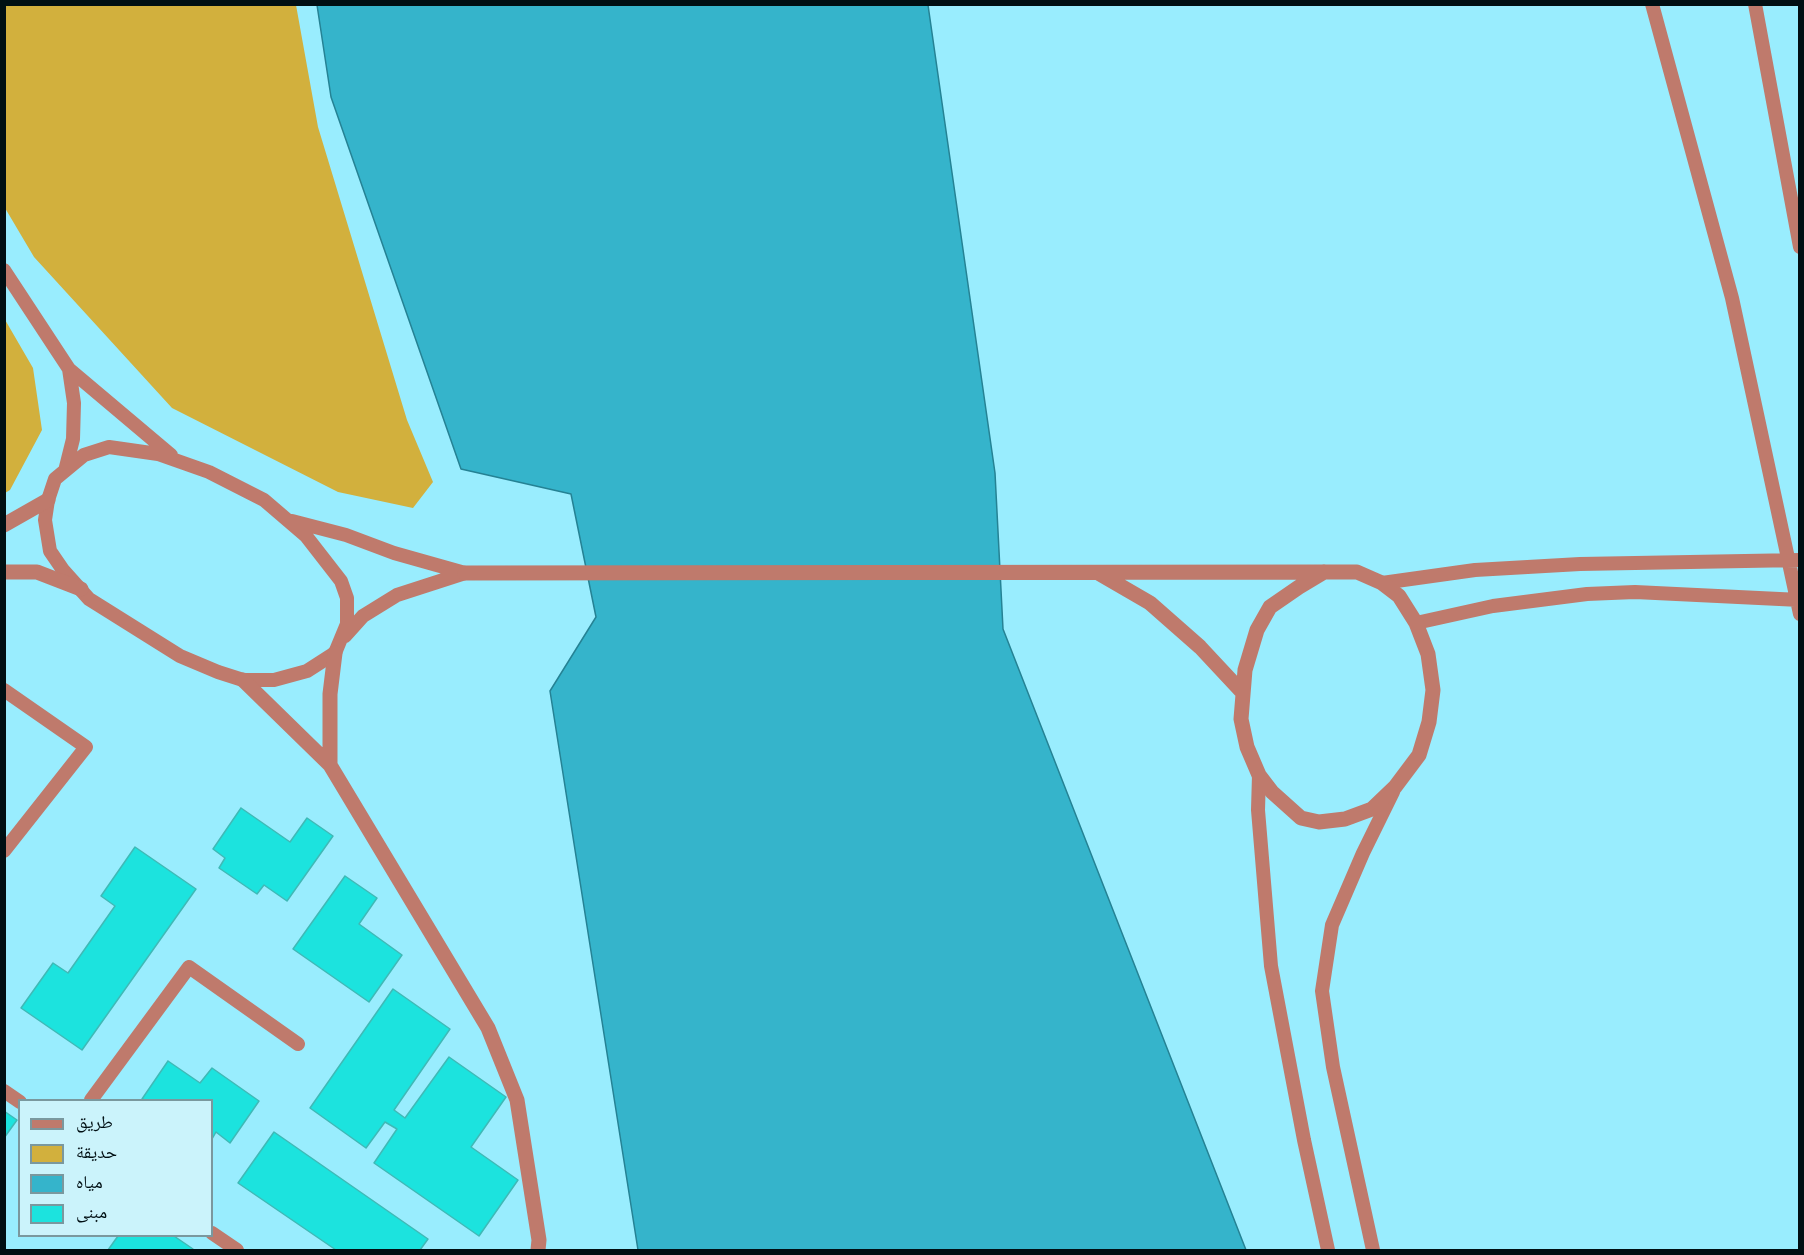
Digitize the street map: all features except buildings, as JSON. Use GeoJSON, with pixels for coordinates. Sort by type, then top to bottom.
{"type":"FeatureCollection","features":[{"type":"Feature","properties":{"kind":"street"},"geometry":{"type":"LineString","coordinates":[[4,525],[48,500]]}},
{"type":"Feature","properties":{"kind":"street"},"geometry":{"type":"LineString","coordinates":[[4,572],[37,572],[81,589]]}},
{"type":"Feature","properties":{"kind":"street"},"geometry":{"type":"LineString","coordinates":[[465,573],[1097,573],[1324,572],[1357,572],[1382,583],[1399,596],[1416,623],[1428,654],[1433,690],[1431,711],[1419,755],[1395,787],[1372,809],[1345,819],[1318,822],[1301,818],[1272,792],[1259,775],[1247,747],[1241,719],[1245,670],[1257,630],[1270,607],[1324,572]]}},
{"type":"Feature","properties":{"kind":"street"},"geometry":{"type":"LineString","coordinates":[[1097,573],[1150,603],[1200,647],[1242,692]]}},
{"type":"Feature","properties":{"kind":"street"},"geometry":{"type":"LineString","coordinates":[[330,765],[330,694],[338,647]]}},
{"type":"Feature","properties":{"kind":"street"},"geometry":{"type":"LineString","coordinates":[[243,680],[330,765],[488,1028],[517,1100],[538,1251]]}},
{"type":"Feature","properties":{"kind":"lane"},"geometry":{"type":"LineString","coordinates":[[1416,623],[1492,606],[1587,594],[1635,592],[1798,605],[1794,561],[1732,298],[1652,4]]}},
{"type":"Feature","properties":{"kind":"lane"},"geometry":{"type":"LineString","coordinates":[[1755,4],[1800,247]]}},
{"type":"Feature","properties":{"kind":"lane"},"geometry":{"type":"LineString","coordinates":[[4,270],[69,369],[177,460]]}},
{"type":"Feature","properties":{"kind":"lane"},"geometry":{"type":"LineString","coordinates":[[64,471],[74,427],[74,403],[69,369]]}},
{"type":"Feature","properties":{"kind":"lane"},"geometry":{"type":"LineString","coordinates":[[338,647],[347,624],[347,598],[341,581],[306,536],[264,500],[209,472],[177,460],[158,454],[109,447],[84,455],[55,479],[48,500],[45,520],[50,551],[89,599],[180,656],[243,680],[274,680],[307,671],[338,647],[363,616],[397,595],[465,573]]}},
{"type":"Feature","properties":{"kind":"lane"},"geometry":{"type":"LineString","coordinates":[[287,519],[465,573]]}},
{"type":"Feature","properties":{"kind":"lane"},"geometry":{"type":"LineString","coordinates":[[1382,583],[1475,570],[1568,564],[1794,561]]}},
{"type":"Feature","properties":{"kind":"lane"},"geometry":{"type":"LineString","coordinates":[[4,690],[86,747],[4,851]]}},
{"type":"Feature","properties":{"kind":"lane"},"geometry":{"type":"LineString","coordinates":[[1259,775],[1258,810],[1271,966],[1328,1251]]}},
{"type":"Feature","properties":{"kind":"lane"},"geometry":{"type":"LineString","coordinates":[[1373,1251],[1333,1067],[1322,991],[1332,925],[1395,787]]}},
{"type":"Feature","properties":{"kind":"lane"},"geometry":{"type":"LineString","coordinates":[[92,1099],[189,967],[298,1044]]}},
{"type":"Feature","properties":{"kind":"lane"},"geometry":{"type":"LineString","coordinates":[[4,1091],[18,1101]]}},
{"type":"Feature","properties":{"kind":"lane"},"geometry":{"type":"LineString","coordinates":[[213,1234],[236,1250]]}},
{"type":"Feature","properties":{"kind":"green space"},"geometry":{"type":"Polygon","coordinates":[[[5,4],[296,5],[318,127],[407,420],[433,482],[413,508],[338,492],[172,408],[34,257],[5,208],[5,4]]]}},
{"type":"Feature","properties":{"kind":"green space"},"geometry":{"type":"Polygon","coordinates":[[[4,318],[33,368],[42,430],[10,490],[5,493],[4,318]]]}},
{"type":"Feature","properties":{"kind":"water"},"geometry":{"type":"Polygon","coordinates":[[[317,5],[928,5],[995,473],[1003,629],[1246,1250],[638,1250],[550,691],[596,617],[571,494],[461,469],[331,97],[317,5]]]}}]}
